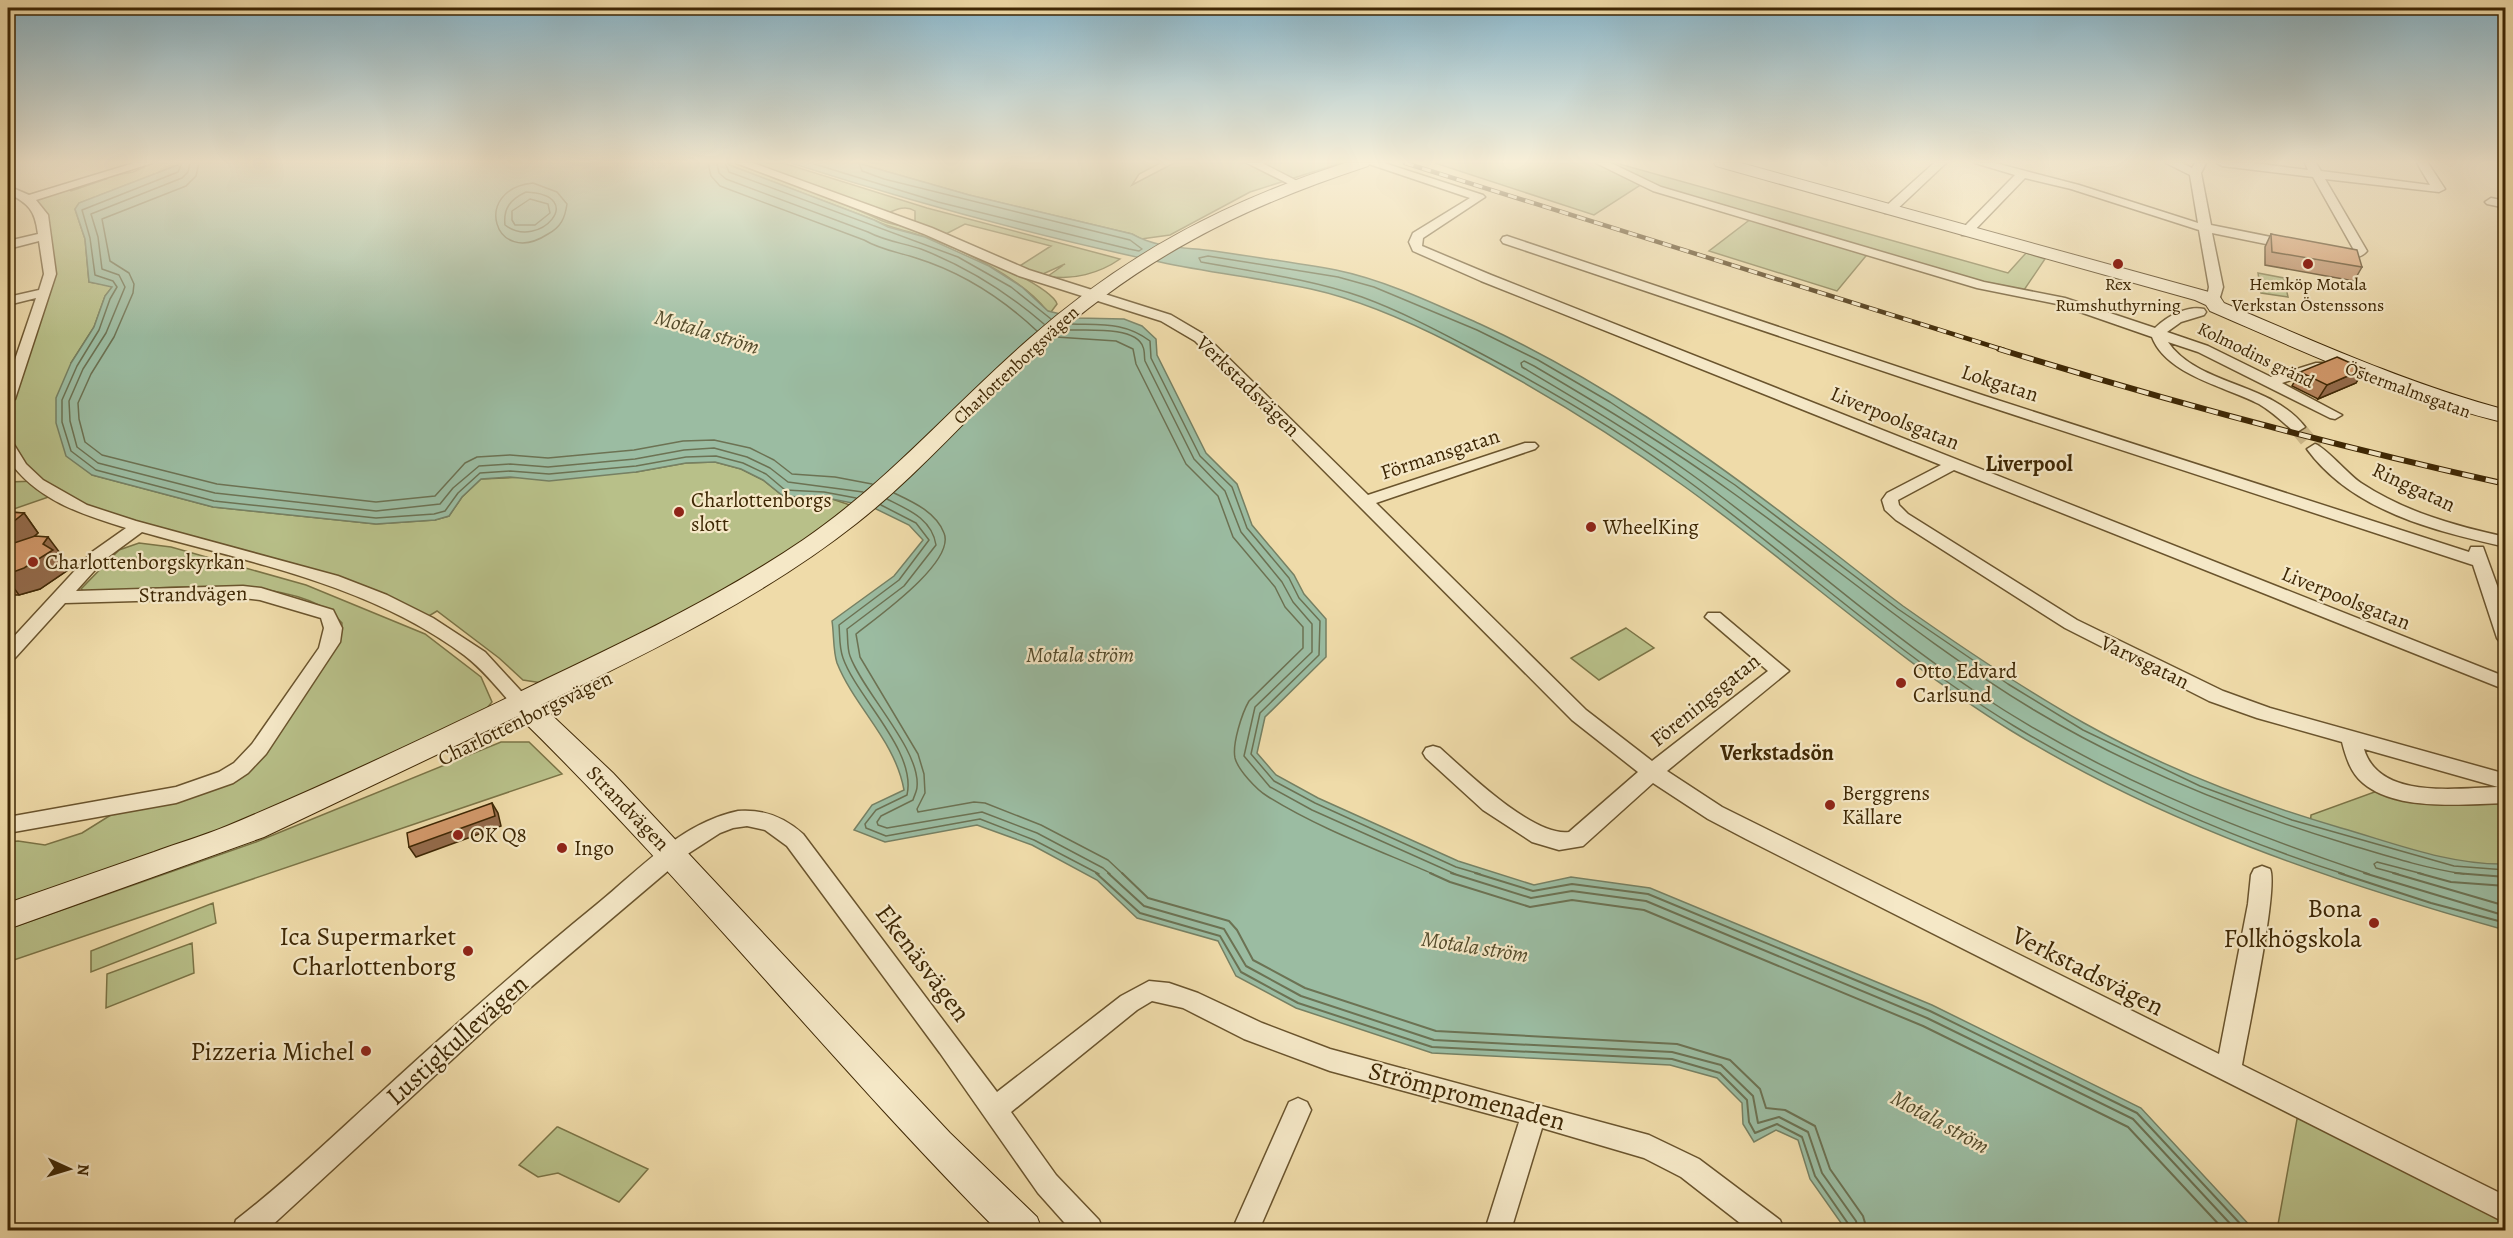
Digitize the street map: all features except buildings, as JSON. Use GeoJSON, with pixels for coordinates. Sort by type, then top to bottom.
{"type":"FeatureCollection","features":[{"type":"Feature","properties":{"kind":"main road","name":"Charlottenborgsvägen"},"geometry":{"type":"LineString","coordinates":[[8,916],[357,794],[491,738],[528,710],[790,560],[857,511],[923,454],[1015,362],[1067,315],[1138,261],[1173,239],[1209,221]]}},
{"type":"Feature","properties":{"kind":"main road","name":"Östermalmsgatan"},"geometry":{"type":"LineString","coordinates":[[1927,221],[2092,267],[2197,303],[2376,375],[2456,403],[2505,417]]}},
{"type":"Feature","properties":{"kind":"main road","name":"Östermalmsgatan"},"geometry":{"type":"LineString","coordinates":[[2197,303],[2393,387],[2505,423]]}},
{"type":"Feature","properties":{"kind":"main road","name":"Strandvägen"},"geometry":{"type":"LineString","coordinates":[[528,710],[603,781],[937,1145],[1023,1230]]}},
{"type":"Feature","properties":{"kind":"street"},"geometry":{"type":"LineString","coordinates":[[8,399],[50,274],[43,221]]}},
{"type":"Feature","properties":{"kind":"street","name":"Verkstadsvägen"},"geometry":{"type":"LineString","coordinates":[[900,221],[1024,273],[1151,312],[1181,325],[1200,338],[1579,716],[1652,772],[1715,813],[2505,1210]]}},
{"type":"Feature","properties":{"kind":"street","name":"Liverpoolsgatan"},"geometry":{"type":"LineString","coordinates":[[1441,221],[1421,233],[1415,242],[1417,248],[1476,274],[2505,684]]}},
{"type":"Feature","properties":{"kind":"street","name":"Kolmodins gränd"},"geometry":{"type":"LineString","coordinates":[[1765,221],[1982,285],[2060,301],[2158,333],[2203,349],[2335,415]]}},
{"type":"Feature","properties":{"kind":"street"},"geometry":{"type":"LineString","coordinates":[[1966,232],[1977,221]]}},
{"type":"Feature","properties":{"kind":"street"},"geometry":{"type":"LineString","coordinates":[[2180,221],[2205,229],[2351,255],[2361,251],[2344,221]]}},
{"type":"Feature","properties":{"kind":"street"},"geometry":{"type":"LineString","coordinates":[[2204,221],[2216,287],[2158,333],[2162,346],[2179,361],[2265,402],[2297,427]]}},
{"type":"Feature","properties":{"kind":"street"},"geometry":{"type":"LineString","coordinates":[[8,244],[45,236]]}},
{"type":"Feature","properties":{"kind":"street","name":"Lokgatan"},"geometry":{"type":"LineString","coordinates":[[1507,240],[1980,399],[2481,562]]}},
{"type":"Feature","properties":{"kind":"street"},"geometry":{"type":"LineString","coordinates":[[8,301],[45,292]]}},
{"type":"Feature","properties":{"kind":"street"},"geometry":{"type":"LineString","coordinates":[[2271,382],[2323,366]]}},
{"type":"Feature","properties":{"kind":"street","name":"Strandvägen"},"geometry":{"type":"LineString","coordinates":[[8,446],[26,474],[54,496],[101,515],[305,570],[381,599],[442,631],[466,648],[491,670],[528,710]]}},
{"type":"Feature","properties":{"kind":"street","name":"Förmansgatan"},"geometry":{"type":"LineString","coordinates":[[1365,501],[1530,446]]}},
{"type":"Feature","properties":{"kind":"street","name":"Ringgatan"},"geometry":{"type":"LineString","coordinates":[[2315,449],[2334,470],[2375,497],[2435,525],[2505,542]]}},
{"type":"Feature","properties":{"kind":"street","name":"Varvsgatan"},"geometry":{"type":"LineString","coordinates":[[1954,464],[1893,496],[1890,500],[1890,507],[2037,604],[2117,649],[2238,705],[2505,782]]}},
{"type":"Feature","properties":{"kind":"street"},"geometry":{"type":"LineString","coordinates":[[8,654],[98,556],[140,526]]}},
{"type":"Feature","properties":{"kind":"street"},"geometry":{"type":"LineString","coordinates":[[2471,535],[2505,638]]}},
{"type":"Feature","properties":{"kind":"street","name":"Strandvägen"},"geometry":{"type":"LineString","coordinates":[[8,825],[196,790],[229,776],[252,758],[325,652],[335,632],[332,620],[327,614],[253,592],[60,597]]}},
{"type":"Feature","properties":{"kind":"street","name":"Föreningsgatan"},"geometry":{"type":"LineString","coordinates":[[1652,772],[1780,671],[1714,617]]}},
{"type":"Feature","properties":{"kind":"street"},"geometry":{"type":"LineString","coordinates":[[2351,739],[2356,764],[2377,783],[2391,790],[2424,795],[2505,795]]}},
{"type":"Feature","properties":{"kind":"street"},"geometry":{"type":"LineString","coordinates":[[1433,753],[1490,804],[1540,836],[1559,842],[1575,840],[1652,772]]}},
{"type":"Feature","properties":{"kind":"street","name":"Ekenäsvägen"},"geometry":{"type":"LineString","coordinates":[[673,855],[711,829],[731,821],[762,819],[788,832],[995,1109],[1047,1184],[1064,1206],[1089,1230]]}},
{"type":"Feature","properties":{"kind":"street","name":"Lustigkullevägen"},"geometry":{"type":"LineString","coordinates":[[246,1230],[544,961],[673,855]]}},
{"type":"Feature","properties":{"kind":"street"},"geometry":{"type":"LineString","coordinates":[[2228,1072],[2259,904],[2262,875]]}},
{"type":"Feature","properties":{"kind":"street","name":"Strömpromenaden"},"geometry":{"type":"LineString","coordinates":[[995,1109],[1149,991],[1169,993],[1190,1000],[1253,1031],[1321,1057],[1649,1147],[1690,1168],[1760,1227]]}},
{"type":"Feature","properties":{"kind":"street"},"geometry":{"type":"LineString","coordinates":[[1245,1230],[1298,1110]]}},
{"type":"Feature","properties":{"kind":"street"},"geometry":{"type":"LineString","coordinates":[[1498,1230],[1534,1114]]}},
{"type":"Feature","properties":{"kind":"shaded area"},"geometry":{"type":"Polygon","coordinates":[[[41,221],[79,221],[85,239],[89,282],[113,286],[105,296],[94,327],[71,363],[92,475],[213,507],[376,524],[435,520],[449,516],[462,497],[481,479],[636,472],[686,463],[715,462],[741,469],[763,480],[783,496],[832,499],[853,506],[790,551],[679,616],[542,683],[523,680],[499,658],[437,611],[424,619],[250,555],[141,524],[57,494],[8,511],[8,482],[36,481],[13,457],[8,437],[8,401],[43,314],[54,264],[41,221]]]}},
{"type":"Feature","properties":{"kind":"shaded area"},"geometry":{"type":"Polygon","coordinates":[[[876,221],[914,229],[992,262],[1035,285],[1050,295],[1057,304],[1051,312],[1047,311],[1023,287],[990,266],[954,248],[876,221]]]}},
{"type":"Feature","properties":{"kind":"shaded area"},"geometry":{"type":"Polygon","coordinates":[[[915,221],[975,221],[1120,259],[1086,275],[1048,276],[1065,264],[1043,274],[1018,267],[1051,246],[965,224],[944,235],[915,223],[915,221]]]}},
{"type":"Feature","properties":{"kind":"shaded area"},"geometry":{"type":"Polygon","coordinates":[[[1077,221],[1196,221],[1170,235],[1141,239],[1132,234],[1077,221]]]}},
{"type":"Feature","properties":{"kind":"shaded area"},"geometry":{"type":"Polygon","coordinates":[[[1748,221],[1822,221],[2008,273],[2026,253],[2045,259],[2022,293],[1870,251],[1837,291],[1709,251],[1748,221]]]}},
{"type":"Feature","properties":{"kind":"shaded area"},"geometry":{"type":"Polygon","coordinates":[[[2258,273],[2284,278],[2288,297],[2261,293],[2258,273]]]}},
{"type":"Feature","properties":{"kind":"shaded area"},"geometry":{"type":"Polygon","coordinates":[[[139,543],[171,547],[306,585],[425,634],[481,677],[492,702],[483,713],[215,833],[8,903],[8,842],[18,841],[45,845],[82,833],[114,813],[212,788],[279,734],[341,638],[342,623],[321,606],[293,595],[259,589],[222,587],[87,593],[81,589],[119,550],[139,543]]]}},
{"type":"Feature","properties":{"kind":"shaded area"},"geometry":{"type":"Polygon","coordinates":[[[1626,628],[1654,648],[1599,680],[1571,658],[1626,628]]]}},
{"type":"Feature","properties":{"kind":"shaded area"},"geometry":{"type":"Polygon","coordinates":[[[501,742],[529,742],[562,774],[8,962],[8,929],[256,842],[501,742]]]}},
{"type":"Feature","properties":{"kind":"shaded area"},"geometry":{"type":"Polygon","coordinates":[[[2380,790],[2505,800],[2505,905],[2308,849],[2311,815],[2380,790]]]}},
{"type":"Feature","properties":{"kind":"shaded area"},"geometry":{"type":"Polygon","coordinates":[[[213,903],[216,923],[91,972],[91,951],[213,903]]]}},
{"type":"Feature","properties":{"kind":"shaded area"},"geometry":{"type":"Polygon","coordinates":[[[192,943],[194,973],[106,1008],[107,974],[192,943]]]}},
{"type":"Feature","properties":{"kind":"shaded area"},"geometry":{"type":"Polygon","coordinates":[[[2299,1108],[2505,1211],[2505,1230],[2277,1230],[2299,1108]]]}},
{"type":"Feature","properties":{"kind":"shaded area"},"geometry":{"type":"Polygon","coordinates":[[[557,1127],[648,1169],[619,1202],[558,1173],[538,1177],[519,1165],[557,1127]]]}},
{"type":"Feature","properties":{"kind":"water","name":"Motala ström"},"geometry":{"type":"Polygon","coordinates":[[[79,221],[876,221],[888,227],[925,237],[989,266],[1022,287],[1048,311],[1077,318],[1124,319],[1142,326],[1156,339],[1157,355],[1206,453],[1237,484],[1252,525],[1294,575],[1304,594],[1326,619],[1326,657],[1265,717],[1257,753],[1276,775],[1318,798],[1458,861],[1534,885],[1571,877],[1650,888],[1932,1005],[2141,1108],[2254,1230],[1846,1230],[1810,1179],[1798,1140],[1776,1130],[1754,1142],[1743,1124],[1742,1103],[1717,1078],[1670,1065],[1432,1053],[1296,1008],[1236,976],[1218,941],[1137,918],[1097,880],[1032,845],[977,825],[885,842],[854,830],[872,805],[904,790],[892,755],[854,695],[837,663],[832,621],[894,576],[923,540],[909,525],[872,507],[832,499],[783,496],[763,480],[741,469],[715,462],[686,463],[636,472],[549,481],[510,477],[481,479],[462,497],[449,516],[435,520],[376,524],[213,507],[92,475],[66,456],[56,423],[56,398],[71,363],[94,327],[105,296],[112,287],[89,282],[85,239],[79,221]]]}},
{"type":"Feature","properties":{"kind":"water"},"geometry":{"type":"Polygon","coordinates":[[[986,221],[1077,221],[1132,234],[1172,247],[1214,251],[1336,270],[1391,286],[1463,316],[1564,367],[1645,416],[1685,442],[1947,637],[2038,696],[2114,739],[2209,783],[2308,818],[2442,857],[2505,864],[2505,930],[2377,892],[2251,847],[2189,822],[2068,764],[2010,730],[1925,672],[1723,515],[1626,446],[1512,376],[1401,319],[1348,299],[1311,289],[1179,266],[986,221]]]}},
{"type":"Feature","properties":{"kind":"tunnel"},"geometry":{"type":"LineString","coordinates":[[2297,427],[2315,449]]}},
{"type":"Feature","properties":{"kind":"railway"},"geometry":{"type":"LineString","coordinates":[[1590,221],[2004,350]]}},
{"type":"Feature","properties":{"kind":"railway"},"geometry":{"type":"LineString","coordinates":[[1999,349],[2251,422],[2506,484]]}},
{"type":"Feature","properties":{"kind":"place","name":"Rex Rumshuthyrning"},"geometry":{"type":"Point","coordinates":[2118,264]}},
{"type":"Feature","properties":{"kind":"place","name":"Hemköp Motala Verkstan Östenssons"},"geometry":{"type":"Point","coordinates":[2308,264]}},
{"type":"Feature","properties":{"kind":"place","name":"Charlottenborgs slott"},"geometry":{"type":"Point","coordinates":[679,512]}},
{"type":"Feature","properties":{"kind":"place","name":"WheelKing"},"geometry":{"type":"Point","coordinates":[1591,527]}},
{"type":"Feature","properties":{"kind":"place","name":"Charlottenborgskyrkan"},"geometry":{"type":"Point","coordinates":[33,562]}},
{"type":"Feature","properties":{"kind":"place","name":"Otto Edvard Carlsund"},"geometry":{"type":"Point","coordinates":[1901,683]}},
{"type":"Feature","properties":{"kind":"place","name":"Berggrens Källare"},"geometry":{"type":"Point","coordinates":[1830,805]}},
{"type":"Feature","properties":{"kind":"place","name":"OK Q8"},"geometry":{"type":"Point","coordinates":[458,835]}},
{"type":"Feature","properties":{"kind":"place","name":"Ingo"},"geometry":{"type":"Point","coordinates":[562,848]}},
{"type":"Feature","properties":{"kind":"place","name":"Bona Folkhögskola"},"geometry":{"type":"Point","coordinates":[2374,923]}},
{"type":"Feature","properties":{"kind":"place","name":"Ica Supermarket Charlottenborg"},"geometry":{"type":"Point","coordinates":[468,951]}},
{"type":"Feature","properties":{"kind":"place","name":"Pizzeria Michel"},"geometry":{"type":"Point","coordinates":[366,1051]}},
{"type":"Feature","properties":{"kind":"district","name":"Liverpool"},"geometry":{"type":"Point","coordinates":[2029,464]}},
{"type":"Feature","properties":{"kind":"district","name":"Verkstadsön"},"geometry":{"type":"Point","coordinates":[1777,753]}}]}
